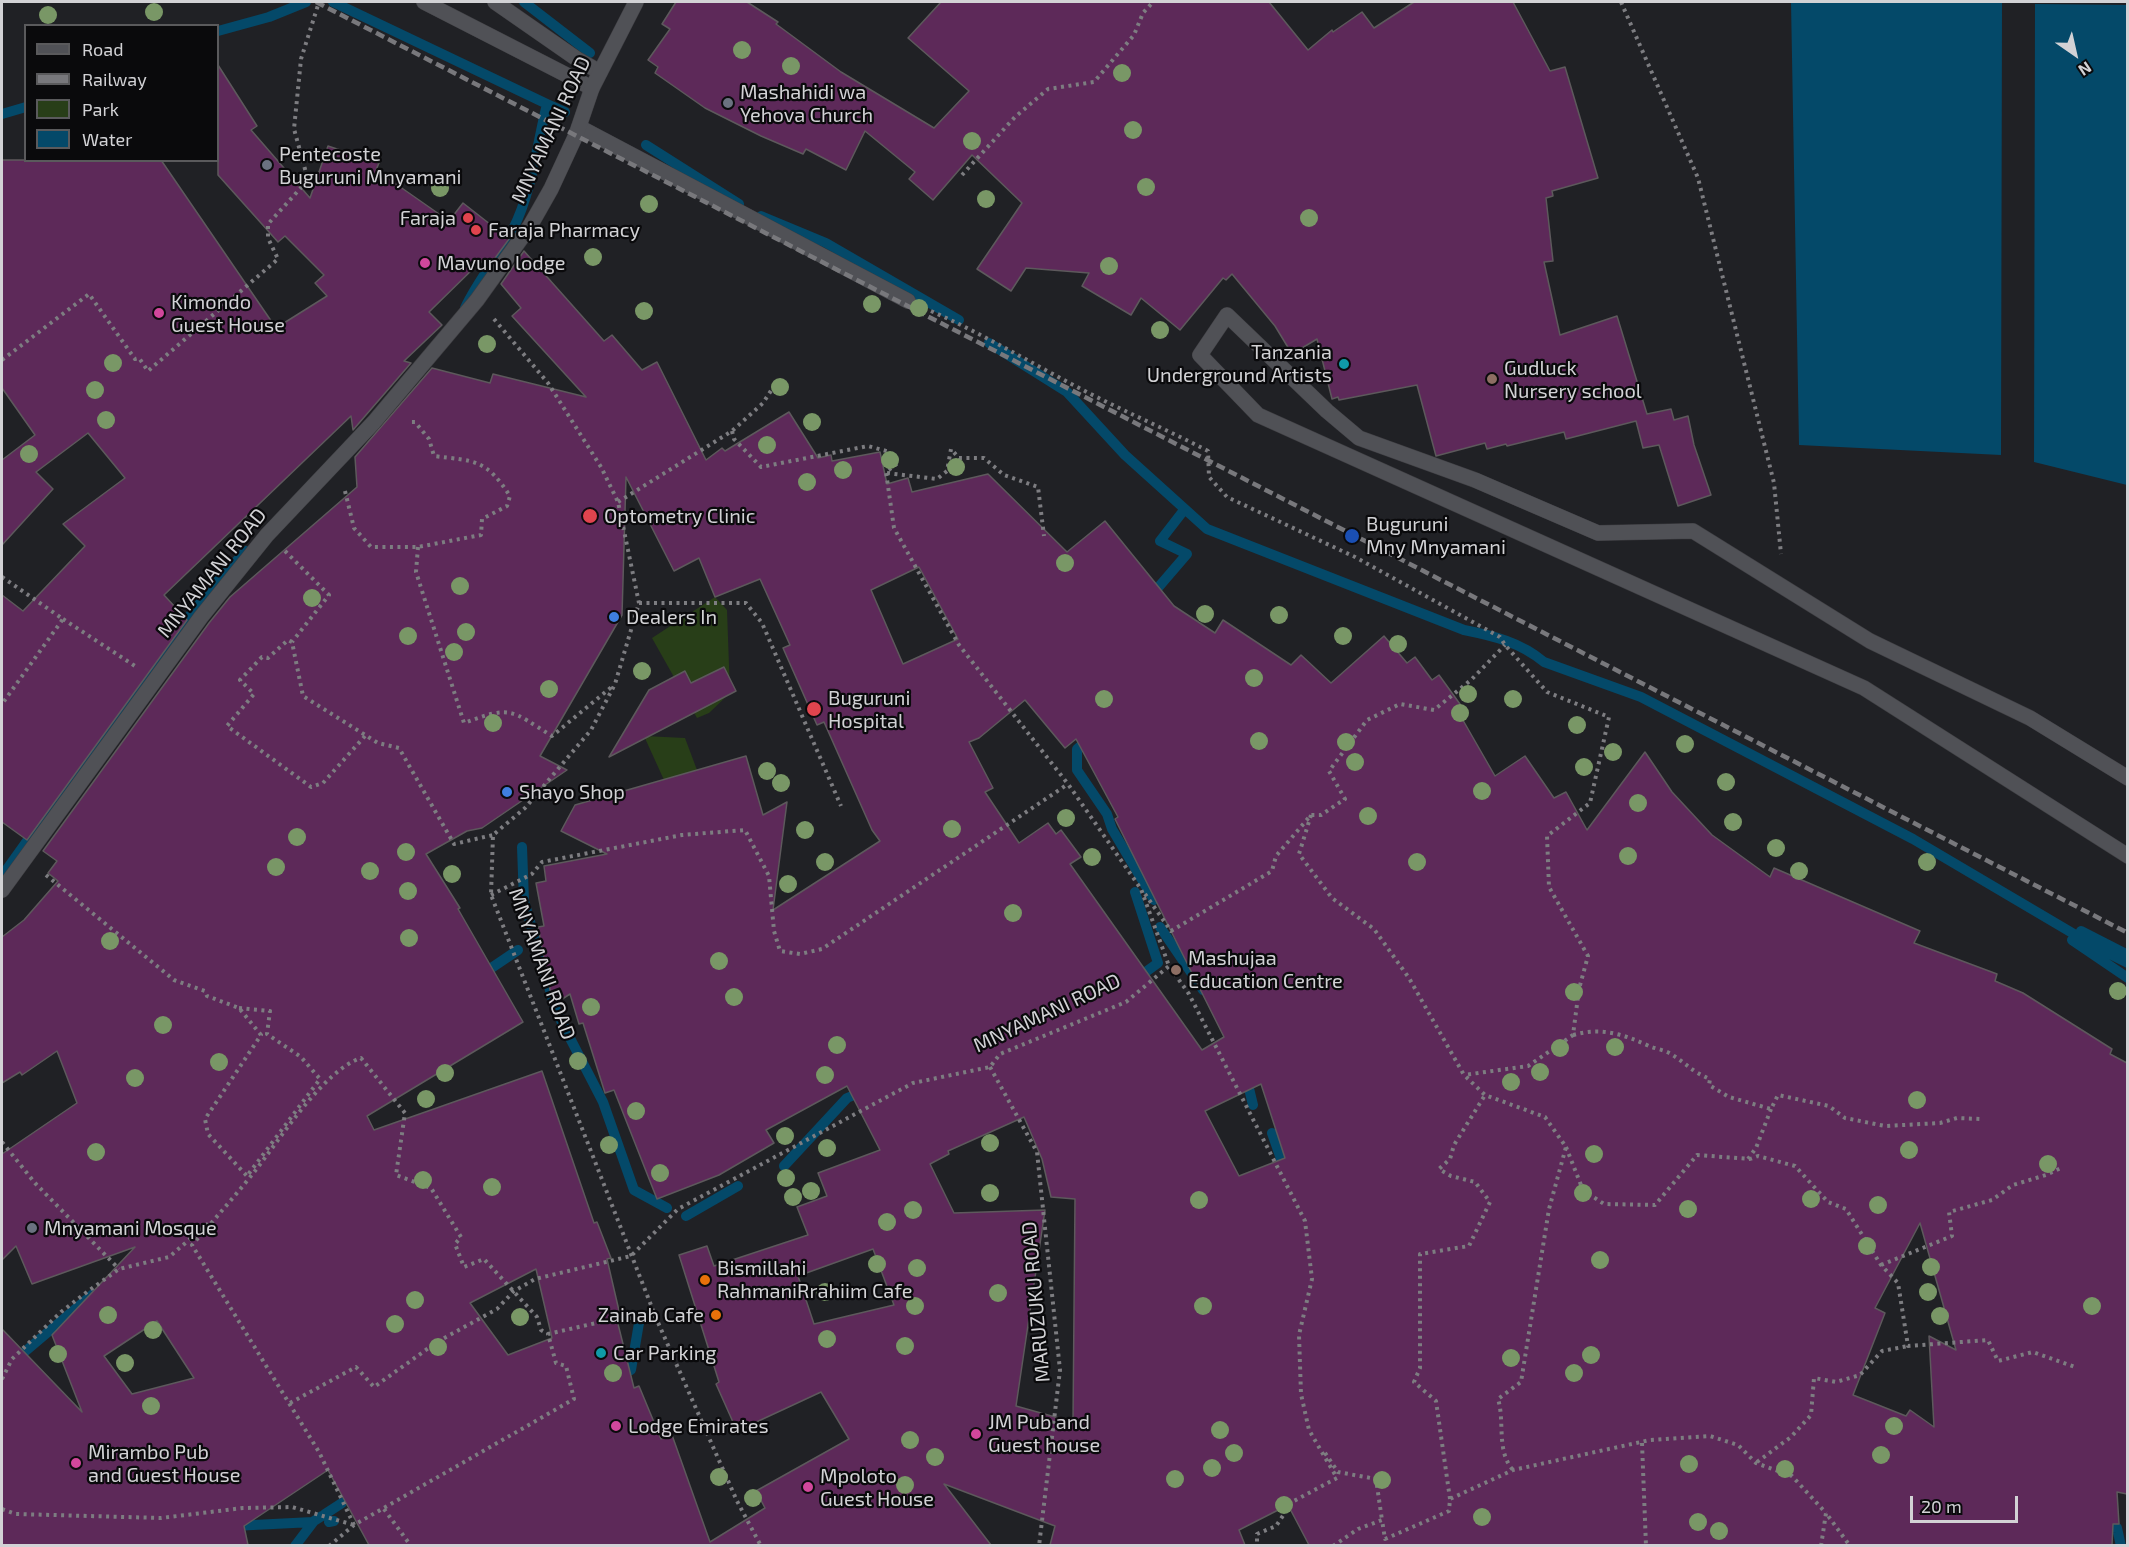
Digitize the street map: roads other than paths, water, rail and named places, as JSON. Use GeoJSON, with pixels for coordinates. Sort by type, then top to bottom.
{"type":"FeatureCollection","features":[{"type":"Feature","properties":{"kind":"street"},"geometry":{"type":"LineString","coordinates":[[424,2],[592,88]]}},
{"type":"Feature","properties":{"kind":"street"},"geometry":{"type":"LineString","coordinates":[[495,2],[577,59],[600,72]]}},
{"type":"Feature","properties":{"kind":"street","name":"MNYAMANI ROAD"},"geometry":{"type":"LineString","coordinates":[[2,890],[201,617],[267,535],[374,422],[477,300],[530,226],[579,127],[592,88],[636,2]]}},
{"type":"Feature","properties":{"kind":"street"},"geometry":{"type":"LineString","coordinates":[[579,127],[908,302]]}},
{"type":"Feature","properties":{"kind":"street"},"geometry":{"type":"LineString","coordinates":[[2127,778],[2030,718],[1870,641],[1693,531],[1598,533],[1475,480],[1359,438],[1327,411],[1227,315],[1200,355],[1258,415],[1864,688],[2127,856]]}},
{"type":"Feature","properties":{"kind":"water"},"geometry":{"type":"Polygon","coordinates":[[[1791,2],[2002,2],[2001,455],[1799,445],[1791,2]]]}},
{"type":"Feature","properties":{"kind":"water"},"geometry":{"type":"Polygon","coordinates":[[[2035,4],[2127,5],[2127,485],[2034,462],[2035,4]]]}},
{"type":"Feature","properties":{"kind":"waterway"},"geometry":{"type":"LineString","coordinates":[[219,31],[269,17],[306,2]]}},
{"type":"Feature","properties":{"kind":"waterway"},"geometry":{"type":"LineString","coordinates":[[333,2],[547,104],[520,215],[465,308]]}},
{"type":"Feature","properties":{"kind":"waterway"},"geometry":{"type":"LineString","coordinates":[[524,2],[590,53]]}},
{"type":"Feature","properties":{"kind":"waterway"},"geometry":{"type":"LineString","coordinates":[[547,104],[565,112]]}},
{"type":"Feature","properties":{"kind":"waterway"},"geometry":{"type":"LineString","coordinates":[[2,114],[24,108]]}},
{"type":"Feature","properties":{"kind":"waterway"},"geometry":{"type":"LineString","coordinates":[[646,145],[739,204]]}},
{"type":"Feature","properties":{"kind":"waterway"},"geometry":{"type":"LineString","coordinates":[[761,216],[826,243],[959,320]]}},
{"type":"Feature","properties":{"kind":"waterway"},"geometry":{"type":"LineString","coordinates":[[989,343],[1067,392],[1125,455],[1207,529],[1464,630],[1506,641],[1526,649],[1544,662],[1641,697],[1913,839],[2096,947],[2128,963]]}},
{"type":"Feature","properties":{"kind":"waterway"},"geometry":{"type":"LineString","coordinates":[[1150,597],[1187,554],[1160,541],[1184,510]]}},
{"type":"Feature","properties":{"kind":"waterway"},"geometry":{"type":"LineString","coordinates":[[2,876],[112,722],[150,675],[180,628],[214,585],[246,551]]}},
{"type":"Feature","properties":{"kind":"waterway"},"geometry":{"type":"LineString","coordinates":[[1091,737],[1077,749],[1077,770],[1107,814],[1112,829],[1154,900]]}},
{"type":"Feature","properties":{"kind":"waterway"},"geometry":{"type":"LineString","coordinates":[[522,847],[524,901],[556,1011],[603,1102],[634,1190],[667,1208]]}},
{"type":"Feature","properties":{"kind":"waterway"},"geometry":{"type":"LineString","coordinates":[[1135,892],[1158,963],[1136,979]]}},
{"type":"Feature","properties":{"kind":"waterway"},"geometry":{"type":"LineString","coordinates":[[1160,927],[1203,990]]}},
{"type":"Feature","properties":{"kind":"waterway"},"geometry":{"type":"LineString","coordinates":[[2081,931],[2126,954]]}},
{"type":"Feature","properties":{"kind":"waterway"},"geometry":{"type":"LineString","coordinates":[[2072,940],[2128,978]]}},
{"type":"Feature","properties":{"kind":"waterway"},"geometry":{"type":"LineString","coordinates":[[481,975],[518,950]]}},
{"type":"Feature","properties":{"kind":"waterway"},"geometry":{"type":"LineString","coordinates":[[1246,1076],[1253,1105]]}},
{"type":"Feature","properties":{"kind":"waterway"},"geometry":{"type":"LineString","coordinates":[[784,1166],[847,1098],[864,1091]]}},
{"type":"Feature","properties":{"kind":"waterway"},"geometry":{"type":"LineString","coordinates":[[1272,1133],[1286,1173]]}},
{"type":"Feature","properties":{"kind":"waterway"},"geometry":{"type":"LineString","coordinates":[[686,1216],[738,1186]]}},
{"type":"Feature","properties":{"kind":"waterway"},"geometry":{"type":"LineString","coordinates":[[2,1384],[15,1360],[93,1294]]}},
{"type":"Feature","properties":{"kind":"waterway"},"geometry":{"type":"LineString","coordinates":[[617,1375],[631,1370],[639,1323]]}},
{"type":"Feature","properties":{"kind":"waterway"},"geometry":{"type":"LineString","coordinates":[[325,1514],[342,1503]]}},
{"type":"Feature","properties":{"kind":"waterway"},"geometry":{"type":"LineString","coordinates":[[295,1546],[314,1521],[322,1516]]}},
{"type":"Feature","properties":{"kind":"waterway"},"geometry":{"type":"LineString","coordinates":[[329,1522],[334,1521]]}},
{"type":"Feature","properties":{"kind":"waterway"},"geometry":{"type":"LineString","coordinates":[[233,1526],[313,1522]]}},
{"type":"Feature","properties":{"kind":"waterway"},"geometry":{"type":"LineString","coordinates":[[2099,1527],[2117,1528],[2121,1546]]}},
{"type":"Feature","properties":{"kind":"railway"},"geometry":{"type":"LineString","coordinates":[[316,2],[2128,933]]}},
{"type":"Feature","properties":{"kind":"place","name":"Mashahidi wa Yehova Church"},"geometry":{"type":"Point","coordinates":[728,103]}},
{"type":"Feature","properties":{"kind":"place","name":"Pentecoste Buguruni Mnyamani"},"geometry":{"type":"Point","coordinates":[267,165]}},
{"type":"Feature","properties":{"kind":"place","name":"Faraja"},"geometry":{"type":"Point","coordinates":[468,218]}},
{"type":"Feature","properties":{"kind":"place","name":"Faraja Pharmacy"},"geometry":{"type":"Point","coordinates":[476,230]}},
{"type":"Feature","properties":{"kind":"place","name":"Mavuno lodge"},"geometry":{"type":"Point","coordinates":[425,263]}},
{"type":"Feature","properties":{"kind":"place","name":"Kimondo Guest House"},"geometry":{"type":"Point","coordinates":[159,313]}},
{"type":"Feature","properties":{"kind":"place","name":"Tanzania Underground Artists"},"geometry":{"type":"Point","coordinates":[1344,364]}},
{"type":"Feature","properties":{"kind":"place","name":"Gudluck Nursery school"},"geometry":{"type":"Point","coordinates":[1492,379]}},
{"type":"Feature","properties":{"kind":"place","name":"Optometry Clinic"},"geometry":{"type":"Point","coordinates":[590,516]}},
{"type":"Feature","properties":{"kind":"place","name":"Buguruni Mny Mnyamani"},"geometry":{"type":"Point","coordinates":[1352,536]}},
{"type":"Feature","properties":{"kind":"place","name":"Dealers In"},"geometry":{"type":"Point","coordinates":[614,617]}},
{"type":"Feature","properties":{"kind":"place","name":"Buguruni Hospital"},"geometry":{"type":"Point","coordinates":[814,709]}},
{"type":"Feature","properties":{"kind":"place","name":"Shayo Shop"},"geometry":{"type":"Point","coordinates":[507,792]}},
{"type":"Feature","properties":{"kind":"place","name":"Mashujaa Education Centre"},"geometry":{"type":"Point","coordinates":[1176,970]}},
{"type":"Feature","properties":{"kind":"place","name":"Mnyamani Mosque"},"geometry":{"type":"Point","coordinates":[32,1228]}},
{"type":"Feature","properties":{"kind":"place","name":"Bismillahi RahmaniRrahiim Cafe"},"geometry":{"type":"Point","coordinates":[705,1280]}},
{"type":"Feature","properties":{"kind":"place","name":"Zainab Cafe"},"geometry":{"type":"Point","coordinates":[716,1315]}},
{"type":"Feature","properties":{"kind":"place","name":"Car Parking"},"geometry":{"type":"Point","coordinates":[601,1353]}},
{"type":"Feature","properties":{"kind":"place","name":"Lodge Emirates"},"geometry":{"type":"Point","coordinates":[616,1426]}},
{"type":"Feature","properties":{"kind":"place","name":"JM Pub and Guest house"},"geometry":{"type":"Point","coordinates":[976,1434]}},
{"type":"Feature","properties":{"kind":"place","name":"Mirambo Pub and Guest House"},"geometry":{"type":"Point","coordinates":[76,1463]}},
{"type":"Feature","properties":{"kind":"place","name":"Mpoloto Guest House"},"geometry":{"type":"Point","coordinates":[808,1487]}}]}
